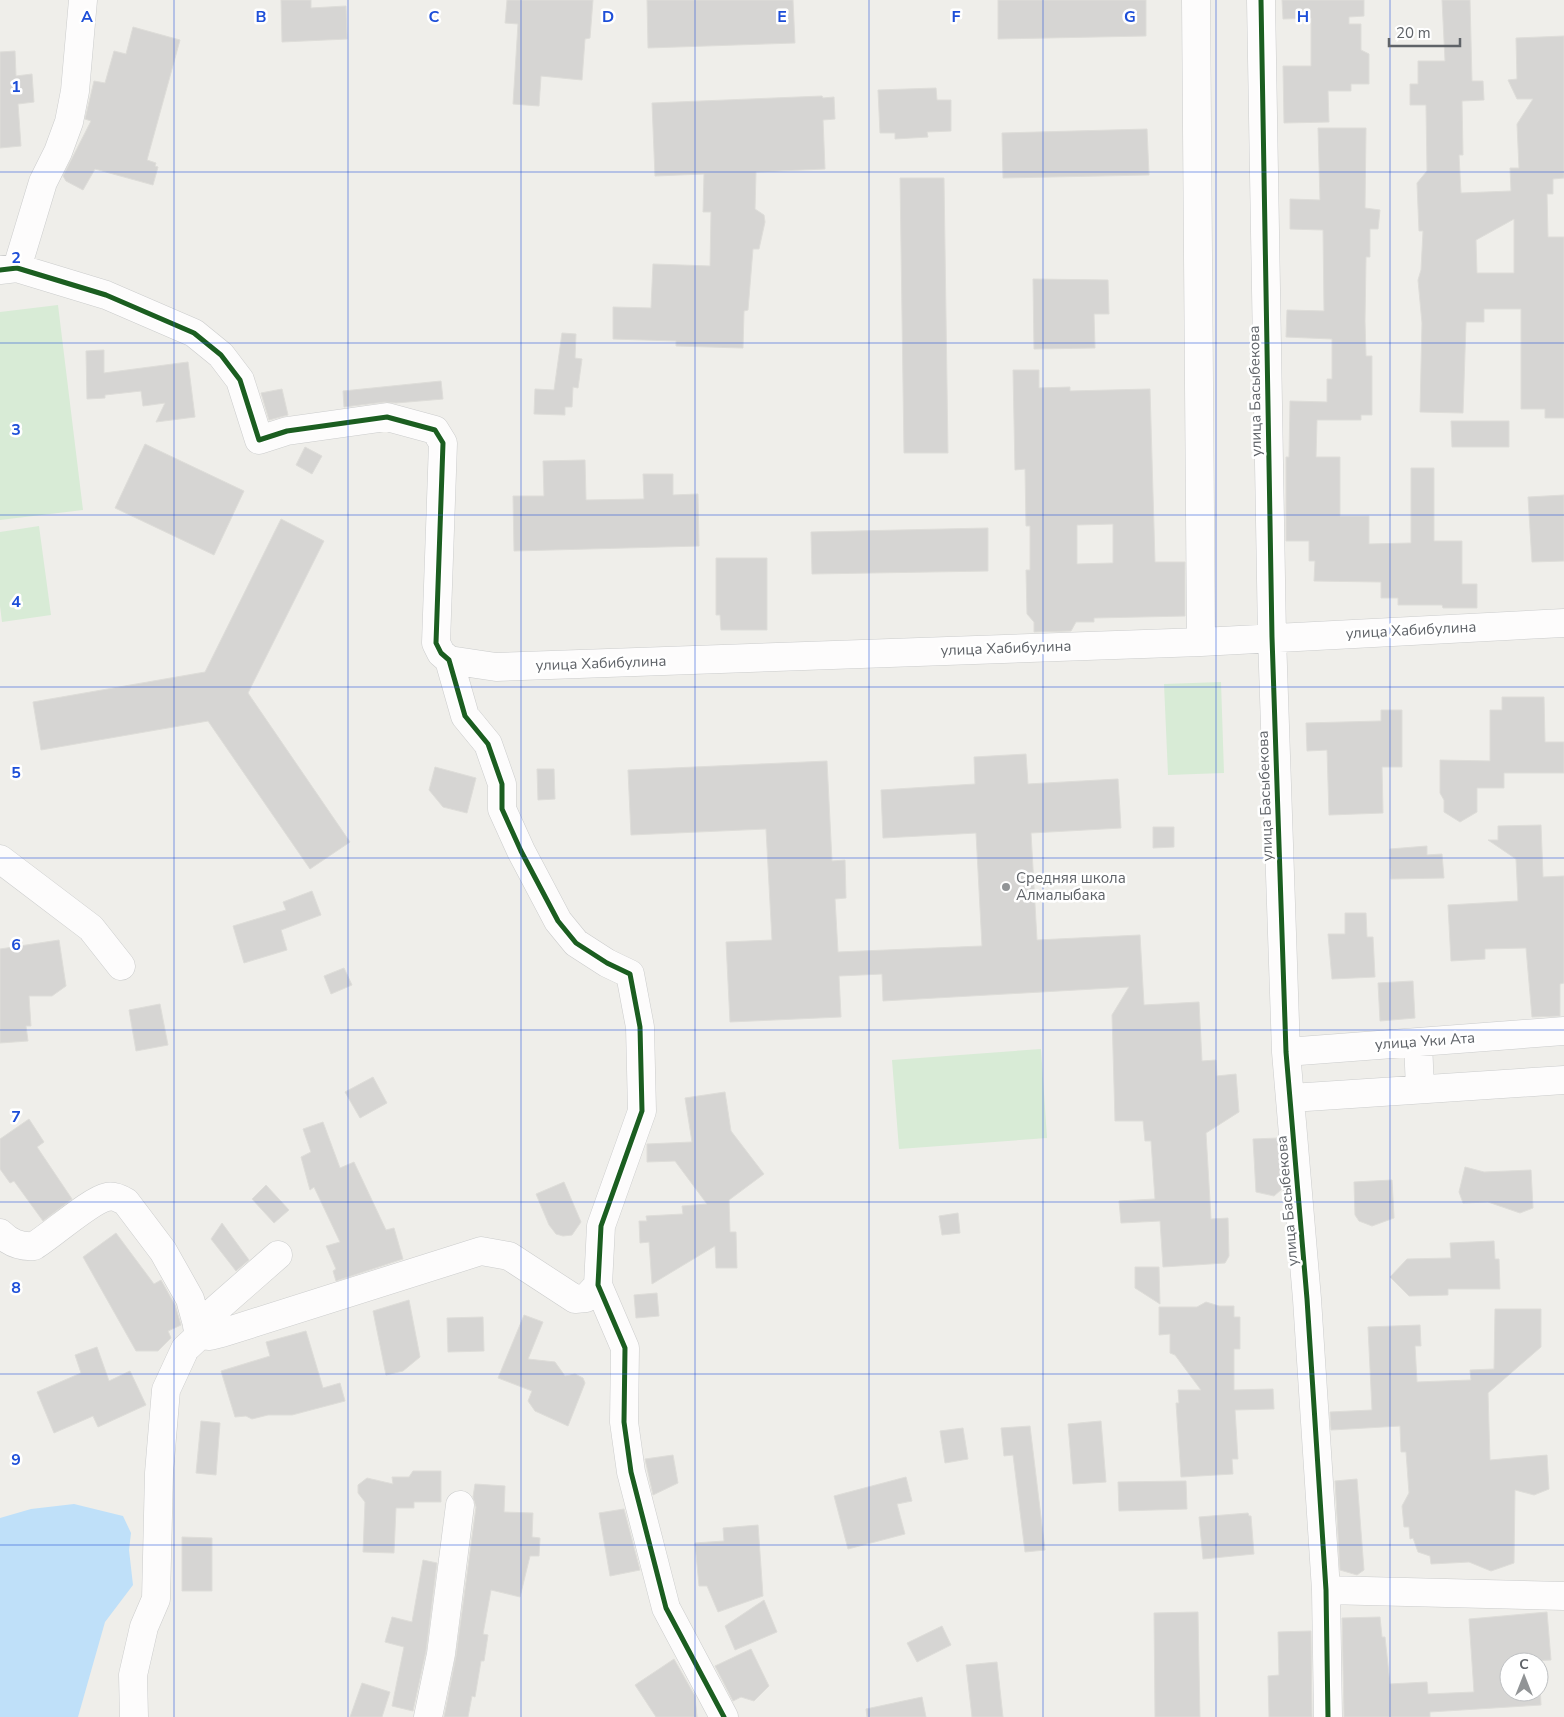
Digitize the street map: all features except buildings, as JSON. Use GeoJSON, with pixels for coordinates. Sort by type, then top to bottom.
{"type":"FeatureCollection","features":[{"type":"Feature","properties":{"kind":"street"},"geometry":{"type":"LineString","coordinates":[[83,0],[75,91],[69,122],[8,269],[106,295],[194,333],[221,355],[240,380],[259,440],[287,431],[387,417],[434,430],[444,443],[436,643],[441,653],[449,660],[465,716],[488,744],[502,784],[502,809],[521,851],[558,921],[576,943],[607,963],[630,974],[640,1027],[642,1112],[600,1226],[598,1285],[625,1348],[624,1422],[631,1472],[666,1608],[724,1717]]}},
{"type":"Feature","properties":{"kind":"street"},"geometry":{"type":"LineString","coordinates":[[1196,0],[1201,642]]}},
{"type":"Feature","properties":{"kind":"street","name":"улица Басыбекова"},"geometry":{"type":"LineString","coordinates":[[1261,0],[1272,637],[1286,1052],[1307,1299],[1326,1590],[1328,1717]]}},
{"type":"Feature","properties":{"kind":"street","name":"улица Хабибулина"},"geometry":{"type":"LineString","coordinates":[[449,660],[496,667],[1201,642],[1564,623]]}},
{"type":"Feature","properties":{"kind":"street"},"geometry":{"type":"LineString","coordinates":[[0,859],[91,928],[121,966]]}},
{"type":"Feature","properties":{"kind":"street","name":"улица Уки Ата"},"geometry":{"type":"LineString","coordinates":[[1286,1052],[1564,1031]]}},
{"type":"Feature","properties":{"kind":"street"},"geometry":{"type":"LineString","coordinates":[[1418,1042],[1420,1089]]}},
{"type":"Feature","properties":{"kind":"street"},"geometry":{"type":"LineString","coordinates":[[1291,1098],[1564,1080]]}},
{"type":"Feature","properties":{"kind":"street"},"geometry":{"type":"LineString","coordinates":[[0,1233],[8,1241],[23,1247],[34,1246],[92,1204],[107,1197],[118,1198],[126,1202],[163,1250],[190,1299],[199,1331],[210,1336],[481,1251],[509,1256],[575,1299],[617,1330]]}},
{"type":"Feature","properties":{"kind":"street"},"geometry":{"type":"LineString","coordinates":[[134,1717],[132,1675],[144,1627],[156,1599],[159,1473],[166,1390],[185,1349],[199,1331],[278,1254]]}},
{"type":"Feature","properties":{"kind":"street"},"geometry":{"type":"LineString","coordinates":[[575,1299],[586,1298],[598,1285]]}},
{"type":"Feature","properties":{"kind":"street"},"geometry":{"type":"LineString","coordinates":[[428,1717],[441,1654],[460,1506]]}},
{"type":"Feature","properties":{"kind":"street"},"geometry":{"type":"LineString","coordinates":[[1326,1590],[1564,1596]]}},
{"type":"Feature","properties":{"kind":"green space"},"geometry":{"type":"Polygon","coordinates":[[[58,305],[83,510],[0,520],[0,312],[58,305]]]}},
{"type":"Feature","properties":{"kind":"green space"},"geometry":{"type":"Polygon","coordinates":[[[39,526],[51,615],[2,622],[0,606],[0,532],[39,526]]]}},
{"type":"Feature","properties":{"kind":"green space"},"geometry":{"type":"Polygon","coordinates":[[[1221,682],[1224,773],[1168,775],[1164,684],[1221,682]]]}},
{"type":"Feature","properties":{"kind":"green space"},"geometry":{"type":"Polygon","coordinates":[[[1041,1049],[1047,1138],[899,1149],[892,1060],[1041,1049]]]}},
{"type":"Feature","properties":{"kind":"water"},"geometry":{"type":"Polygon","coordinates":[[[74,1504],[123,1516],[131,1533],[129,1550],[133,1585],[105,1622],[78,1717],[0,1717],[0,1518],[31,1509],[74,1504]]]}},
{"type":"Feature","properties":{"kind":"cycle path"},"geometry":{"type":"LineString","coordinates":[[1261,0],[1272,637],[1286,1052],[1307,1299],[1326,1590],[1328,1717]]}},
{"type":"Feature","properties":{"kind":"cycle path"},"geometry":{"type":"LineString","coordinates":[[0,270],[17,268],[106,295],[194,333],[221,355],[240,380],[259,440],[287,431],[387,417],[435,430],[443,443],[436,643],[441,653],[449,660],[465,716],[488,744],[502,784],[502,809],[521,851],[558,921],[576,943],[607,963],[630,974],[640,1027],[642,1111],[601,1226],[598,1285],[625,1348],[624,1422],[631,1472],[666,1608],[724,1717]]}},
{"type":"Feature","properties":{"kind":"place","name":"Средняя школа Алмалыбака"},"geometry":{"type":"Point","coordinates":[1006,887]}}]}
